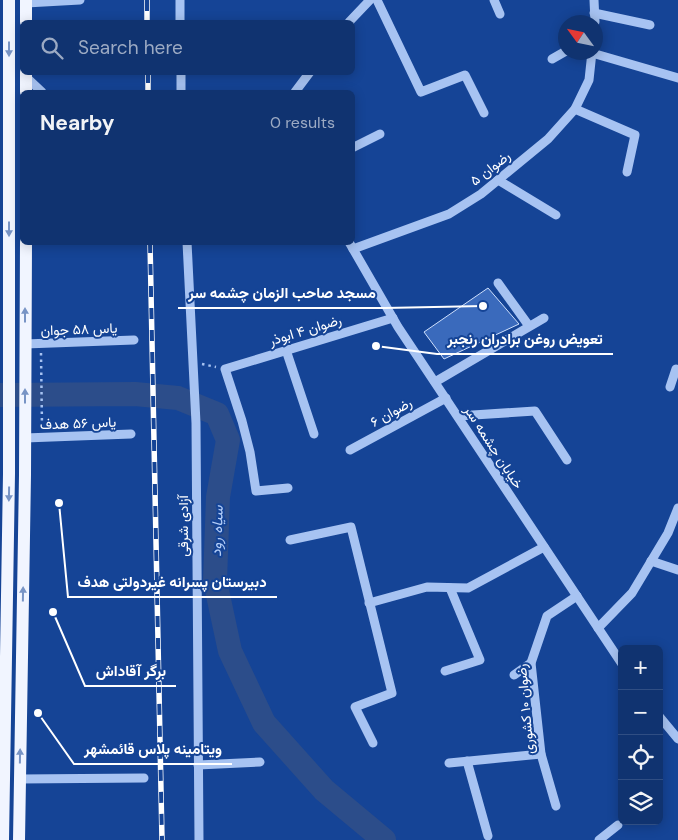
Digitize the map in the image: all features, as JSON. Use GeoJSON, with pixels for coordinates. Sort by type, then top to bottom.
{"type":"FeatureCollection","features":[{"type":"Feature","properties":{"kind":"main road"},"geometry":{"type":"LineString","coordinates":[[3,840],[5,473],[9,428],[9,366],[5,338],[5,103],[9,0]]}},
{"type":"Feature","properties":{"kind":"main road"},"geometry":{"type":"LineString","coordinates":[[26,2],[26,20]]}},
{"type":"Feature","properties":{"kind":"main road"},"geometry":{"type":"LineString","coordinates":[[26,75],[26,90]]}},
{"type":"Feature","properties":{"kind":"main road"},"geometry":{"type":"LineString","coordinates":[[19,840],[26,245]]}},
{"type":"Feature","properties":{"kind":"street"},"geometry":{"type":"LineString","coordinates":[[26,2],[80,0]]}},
{"type":"Feature","properties":{"kind":"street"},"geometry":{"type":"LineString","coordinates":[[180,0],[180,20]]}},
{"type":"Feature","properties":{"kind":"street"},"geometry":{"type":"LineString","coordinates":[[351,20],[370,0]]}},
{"type":"Feature","properties":{"kind":"street"},"geometry":{"type":"LineString","coordinates":[[377,0],[421,92],[465,75],[484,113]]}},
{"type":"Feature","properties":{"kind":"street"},"geometry":{"type":"LineString","coordinates":[[494,0],[500,14]]}},
{"type":"Feature","properties":{"kind":"street"},"geometry":{"type":"LineString","coordinates":[[594,0],[594,15]]}},
{"type":"Feature","properties":{"kind":"street"},"geometry":{"type":"LineString","coordinates":[[594,12],[650,25]]}},
{"type":"Feature","properties":{"kind":"street"},"geometry":{"type":"LineString","coordinates":[[552,59],[558,56]]}},
{"type":"Feature","properties":{"kind":"street"},"geometry":{"type":"LineString","coordinates":[[603,56],[678,78]]}},
{"type":"Feature","properties":{"kind":"street","name":"رضوان ۵"},"geometry":{"type":"LineString","coordinates":[[355,245],[449,214],[481,194],[548,139],[575,109],[589,80],[591,60]]}},
{"type":"Feature","properties":{"kind":"street"},"geometry":{"type":"LineString","coordinates":[[26,75],[40,90]]}},
{"type":"Feature","properties":{"kind":"street"},"geometry":{"type":"LineString","coordinates":[[181,75],[181,90]]}},
{"type":"Feature","properties":{"kind":"street"},"geometry":{"type":"LineString","coordinates":[[296,90],[308,75]]}},
{"type":"Feature","properties":{"kind":"street"},"geometry":{"type":"LineString","coordinates":[[575,109],[635,135],[627,172]]}},
{"type":"Feature","properties":{"kind":"street"},"geometry":{"type":"LineString","coordinates":[[355,146],[380,134]]}},
{"type":"Feature","properties":{"kind":"street"},"geometry":{"type":"LineString","coordinates":[[498,180],[556,215]]}},
{"type":"Feature","properties":{"kind":"street"},"geometry":{"type":"LineString","coordinates":[[187,245],[192,362]]}},
{"type":"Feature","properties":{"kind":"street","name":"خیابان چشمه سر"},"geometry":{"type":"LineString","coordinates":[[351,246],[393,318],[618,658]]}},
{"type":"Feature","properties":{"kind":"street"},"geometry":{"type":"LineString","coordinates":[[498,283],[529,326]]}},
{"type":"Feature","properties":{"kind":"street","name":"رضوان ۴ ابوذر"},"geometry":{"type":"LineString","coordinates":[[225,369],[393,318]]}},
{"type":"Feature","properties":{"kind":"street"},"geometry":{"type":"LineString","coordinates":[[435,382],[544,318]]}},
{"type":"Feature","properties":{"kind":"street","name":"یاس ۵۸ جوان"},"geometry":{"type":"LineString","coordinates":[[25,344],[134,340]]}},
{"type":"Feature","properties":{"kind":"street"},"geometry":{"type":"LineString","coordinates":[[286,350],[314,434]]}},
{"type":"Feature","properties":{"kind":"street","name":"آزادی شرقی"},"geometry":{"type":"LineString","coordinates":[[192,362],[196,423],[199,840]]}},
{"type":"Feature","properties":{"kind":"street"},"geometry":{"type":"LineString","coordinates":[[670,387],[676,368],[678,370]]}},
{"type":"Feature","properties":{"kind":"street"},"geometry":{"type":"LineString","coordinates":[[225,369],[250,452],[256,490],[288,488]]}},
{"type":"Feature","properties":{"kind":"street","name":"رضوان ۶"},"geometry":{"type":"LineString","coordinates":[[350,450],[446,398]]}},
{"type":"Feature","properties":{"kind":"street"},"geometry":{"type":"LineString","coordinates":[[458,416],[535,411],[567,460]]}},
{"type":"Feature","properties":{"kind":"street","name":"یاس ۵۶ هدف"},"geometry":{"type":"LineString","coordinates":[[25,433],[131,434]]}},
{"type":"Feature","properties":{"kind":"street"},"geometry":{"type":"LineString","coordinates":[[598,628],[632,593],[668,533],[678,508]]}},
{"type":"Feature","properties":{"kind":"street"},"geometry":{"type":"LineString","coordinates":[[290,540],[351,527],[392,693],[355,707],[373,743]]}},
{"type":"Feature","properties":{"kind":"street"},"geometry":{"type":"LineString","coordinates":[[369,603],[427,587],[468,588],[544,547]]}},
{"type":"Feature","properties":{"kind":"street"},"geometry":{"type":"LineString","coordinates":[[651,561],[678,570]]}},
{"type":"Feature","properties":{"kind":"street"},"geometry":{"type":"LineString","coordinates":[[444,671],[480,660],[450,588]]}},
{"type":"Feature","properties":{"kind":"street","name":"رضوان ۱۰ کشوری"},"geometry":{"type":"LineString","coordinates":[[556,806],[542,754],[531,663],[547,616],[577,596]]}},
{"type":"Feature","properties":{"kind":"street"},"geometry":{"type":"LineString","coordinates":[[514,675],[531,663]]}},
{"type":"Feature","properties":{"kind":"street"},"geometry":{"type":"LineString","coordinates":[[663,720],[677,735]]}},
{"type":"Feature","properties":{"kind":"street"},"geometry":{"type":"LineString","coordinates":[[450,763],[542,754]]}},
{"type":"Feature","properties":{"kind":"street"},"geometry":{"type":"LineString","coordinates":[[467,761],[488,836]]}},
{"type":"Feature","properties":{"kind":"street"},"geometry":{"type":"LineString","coordinates":[[198,765],[260,762]]}},
{"type":"Feature","properties":{"kind":"street"},"geometry":{"type":"LineString","coordinates":[[20,779],[144,778]]}},
{"type":"Feature","properties":{"kind":"street"},"geometry":{"type":"LineString","coordinates":[[599,840],[618,825]]}},
{"type":"Feature","properties":{"kind":"path"},"geometry":{"type":"LineString","coordinates":[[41,362],[42,420]]}},
{"type":"Feature","properties":{"kind":"path"},"geometry":{"type":"LineString","coordinates":[[192,362],[225,369]]}},
{"type":"Feature","properties":{"kind":"building"},"geometry":{"type":"Polygon","coordinates":[[[488,288],[519,324],[444,359],[424,332],[488,288]]]}},
{"type":"Feature","properties":{"kind":"waterway","name":"سیاه رود"},"geometry":{"type":"LineString","coordinates":[[0,395],[135,394],[178,398],[217,414],[228,440],[218,497],[215,581],[230,651],[264,723],[324,790],[384,840]]}},
{"type":"Feature","properties":{"kind":"railway"},"geometry":{"type":"LineString","coordinates":[[147,0],[147,20]]}},
{"type":"Feature","properties":{"kind":"railway"},"geometry":{"type":"LineString","coordinates":[[148,75],[148,90]]}},
{"type":"Feature","properties":{"kind":"railway"},"geometry":{"type":"LineString","coordinates":[[150,245],[162,840]]}},
{"type":"Feature","properties":{"kind":"place","name":"مسجد صاحب الزمان چشمه سر"},"geometry":{"type":"Point","coordinates":[483,306]}},
{"type":"Feature","properties":{"kind":"place","name":"تعویض روغن برادران رنجبر"},"geometry":{"type":"Point","coordinates":[376,346]}},
{"type":"Feature","properties":{"kind":"place","name":"دبیرستان پسرانه غیردولتی هدف"},"geometry":{"type":"Point","coordinates":[59,503]}},
{"type":"Feature","properties":{"kind":"place","name":"برگر آقاداش"},"geometry":{"type":"Point","coordinates":[53,612]}},
{"type":"Feature","properties":{"kind":"place","name":"ویتامینه پلاس قائمشهر"},"geometry":{"type":"Point","coordinates":[38,713]}}]}
